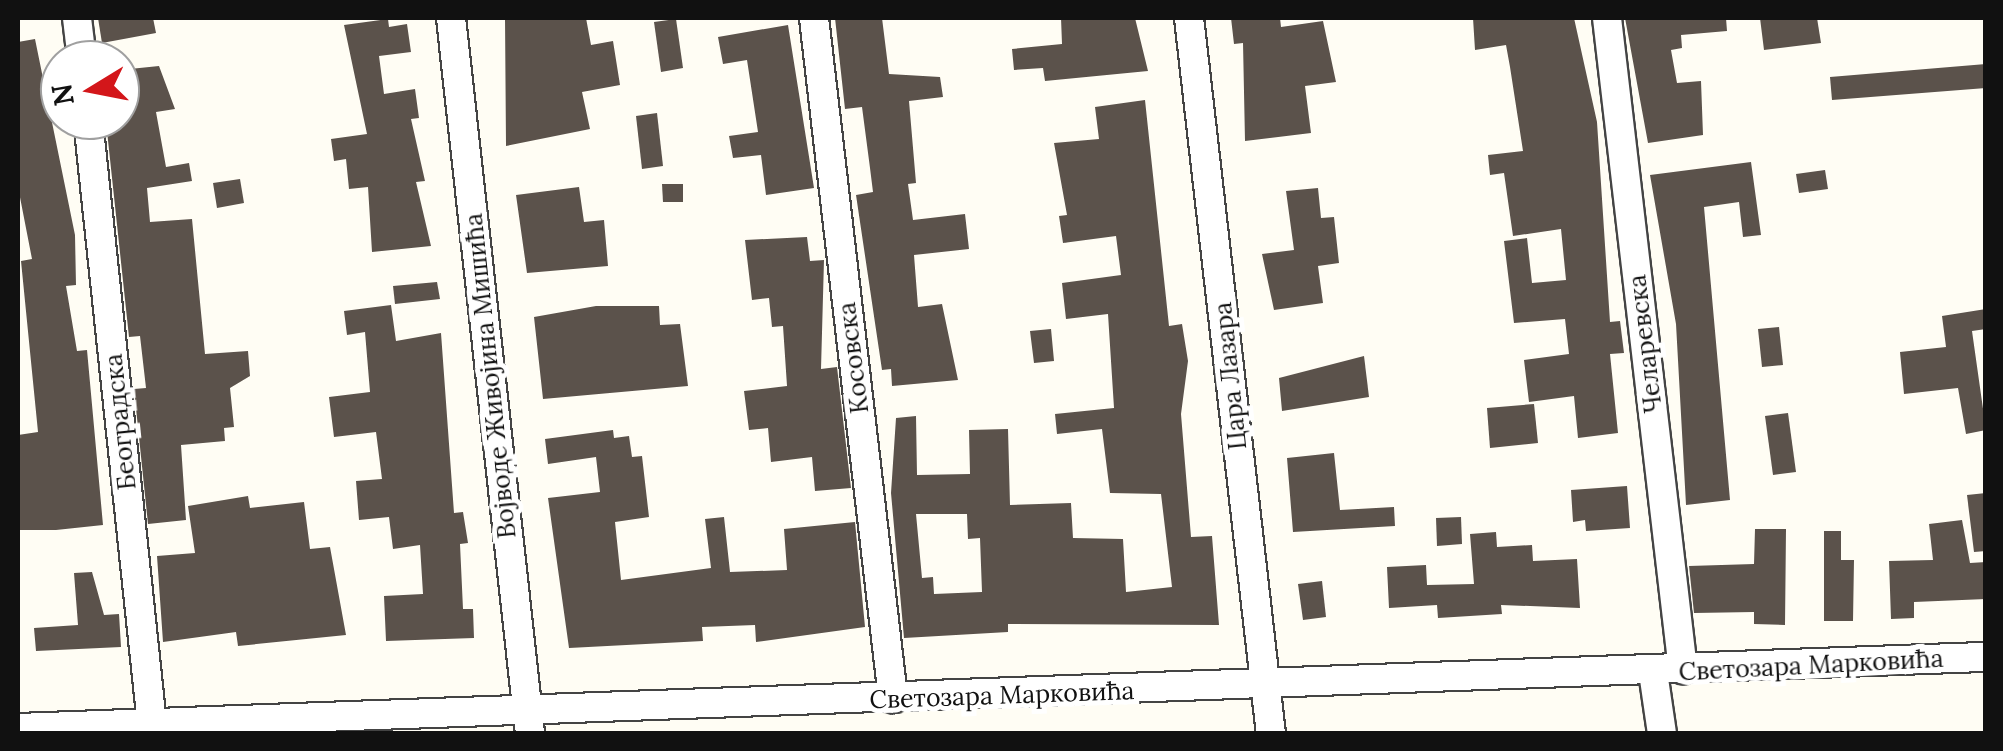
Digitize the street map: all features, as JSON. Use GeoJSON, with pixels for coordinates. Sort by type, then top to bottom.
{"type":"FeatureCollection","features":[{"type":"Feature","properties":{"kind":"street","name":"Војводе Живојина Мишића"},"geometry":{"type":"LineString","coordinates":[[451,18],[529,723]]}},
{"type":"Feature","properties":{"kind":"street","name":"Косовска"},"geometry":{"type":"LineString","coordinates":[[814,18],[893,698]]}},
{"type":"Feature","properties":{"kind":"street","name":"Цара Лазара"},"geometry":{"type":"LineString","coordinates":[[1189,18],[1271,734]]}},
{"type":"Feature","properties":{"kind":"street","name":"Челаревска"},"geometry":{"type":"LineString","coordinates":[[1608,18],[1683,670]]}},
{"type":"Feature","properties":{"kind":"street","name":"Београдска"},"geometry":{"type":"LineString","coordinates":[[90,140],[152,724]]}},
{"type":"Feature","properties":{"kind":"street","name":"Светозара Марковића"},"geometry":{"type":"LineString","coordinates":[[18,728],[529,723],[893,698],[1265,688],[1986,657]]}},
{"type":"Feature","properties":{"kind":"street"},"geometry":{"type":"LineString","coordinates":[[1654,672],[1662,734]]}},
{"type":"Feature","properties":{"kind":"building"},"geometry":{"type":"Polygon","coordinates":[[[98,18],[153,18],[156,33],[102,40],[98,18]]]}},
{"type":"Feature","properties":{"kind":"building"},"geometry":{"type":"Polygon","coordinates":[[[505,18],[586,18],[591,45],[613,41],[620,85],[582,92],[590,129],[506,146],[505,18]]]}},
{"type":"Feature","properties":{"kind":"building"},"geometry":{"type":"Polygon","coordinates":[[[835,18],[882,18],[889,74],[940,77],[943,97],[909,101],[916,183],[908,184],[913,220],[965,214],[969,249],[914,255],[918,307],[942,304],[958,380],[892,386],[891,369],[882,370],[856,195],[873,192],[862,107],[845,109],[835,18]]]}},
{"type":"Feature","properties":{"kind":"building"},"geometry":{"type":"Polygon","coordinates":[[[1061,18],[1135,18],[1148,71],[1045,81],[1043,68],[1014,70],[1012,49],[1062,44],[1061,18]]]}},
{"type":"Feature","properties":{"kind":"building"},"geometry":{"type":"Polygon","coordinates":[[[1231,18],[1280,18],[1281,27],[1323,21],[1336,82],[1305,86],[1311,133],[1245,141],[1243,43],[1234,44],[1231,18]]]}},
{"type":"Feature","properties":{"kind":"building"},"geometry":{"type":"Polygon","coordinates":[[[1473,18],[1574,18],[1597,122],[1610,322],[1620,321],[1624,353],[1610,354],[1618,433],[1578,438],[1574,396],[1529,402],[1524,360],[1569,354],[1565,319],[1514,323],[1504,241],[1527,238],[1532,283],[1566,280],[1561,229],[1513,236],[1504,173],[1490,175],[1488,155],[1523,151],[1506,45],[1475,50],[1473,18]]]}},
{"type":"Feature","properties":{"kind":"building"},"geometry":{"type":"Polygon","coordinates":[[[1625,18],[1726,18],[1727,31],[1681,35],[1682,48],[1671,50],[1677,83],[1701,81],[1703,135],[1648,143],[1625,18]]]}},
{"type":"Feature","properties":{"kind":"building"},"geometry":{"type":"Polygon","coordinates":[[[1760,18],[1817,18],[1821,43],[1764,50],[1760,18]]]}},
{"type":"Feature","properties":{"kind":"building"},"geometry":{"type":"Polygon","coordinates":[[[388,19],[389,27],[407,24],[411,52],[379,56],[384,94],[415,89],[419,118],[411,119],[425,181],[416,182],[431,246],[372,252],[368,187],[349,189],[346,159],[334,161],[331,139],[367,134],[344,25],[388,19]]]}},
{"type":"Feature","properties":{"kind":"building"},"geometry":{"type":"Polygon","coordinates":[[[676,19],[683,68],[661,72],[654,22],[676,19]]]}},
{"type":"Feature","properties":{"kind":"building"},"geometry":{"type":"Polygon","coordinates":[[[788,25],[814,188],[766,195],[761,155],[733,158],[729,136],[758,132],[747,60],[723,64],[718,37],[788,25]]]}},
{"type":"Feature","properties":{"kind":"building"},"geometry":{"type":"Polygon","coordinates":[[[35,39],[40,64],[40,140],[56,140],[75,235],[76,285],[66,286],[77,351],[87,350],[103,525],[20,530],[18,435],[38,432],[21,261],[32,259],[18,187],[18,42],[35,39]]]}},
{"type":"Feature","properties":{"kind":"building"},"geometry":{"type":"Polygon","coordinates":[[[1986,64],[1986,88],[1832,100],[1830,77],[1986,64]]]}},
{"type":"Feature","properties":{"kind":"building"},"geometry":{"type":"Polygon","coordinates":[[[159,66],[175,109],[156,112],[166,167],[189,163],[192,181],[147,188],[150,222],[192,219],[205,354],[248,351],[250,376],[230,388],[234,427],[224,428],[225,441],[181,445],[186,520],[148,524],[134,389],[146,388],[140,336],[129,337],[108,140],[140,140],[140,68],[159,66]]]}},
{"type":"Feature","properties":{"kind":"building"},"geometry":{"type":"Polygon","coordinates":[[[1145,100],[1169,326],[1182,324],[1188,361],[1181,414],[1191,537],[1212,536],[1219,625],[1008,624],[1008,632],[904,638],[891,493],[896,418],[916,416],[917,475],[970,474],[969,430],[1008,429],[1010,505],[1071,503],[1073,538],[1123,539],[1126,592],[1172,587],[1161,494],[1110,493],[1102,429],[1057,434],[1055,414],[1114,408],[1108,314],[1066,319],[1062,283],[1121,275],[1116,236],[1063,243],[1059,216],[1067,215],[1054,143],[1099,139],[1095,107],[1145,100]],[[916,514],[922,578],[933,577],[934,594],[982,592],[980,538],[968,539],[967,514],[916,514]]]}},
{"type":"Feature","properties":{"kind":"building"},"geometry":{"type":"Polygon","coordinates":[[[657,113],[663,166],[642,169],[636,116],[657,113]]]}},
{"type":"Feature","properties":{"kind":"building"},"geometry":{"type":"Polygon","coordinates":[[[1751,162],[1761,235],[1743,237],[1739,202],[1704,207],[1730,500],[1686,505],[1676,324],[1650,175],[1751,162]]]}},
{"type":"Feature","properties":{"kind":"building"},"geometry":{"type":"Polygon","coordinates":[[[1825,170],[1828,189],[1799,193],[1796,174],[1825,170]]]}},
{"type":"Feature","properties":{"kind":"building"},"geometry":{"type":"Polygon","coordinates":[[[240,179],[244,203],[217,208],[213,183],[240,179]]]}},
{"type":"Feature","properties":{"kind":"building"},"geometry":{"type":"Polygon","coordinates":[[[662,184],[683,184],[683,202],[663,202],[662,184]]]}},
{"type":"Feature","properties":{"kind":"building"},"geometry":{"type":"Polygon","coordinates":[[[579,187],[584,222],[604,220],[608,266],[527,273],[516,195],[579,187]]]}},
{"type":"Feature","properties":{"kind":"building"},"geometry":{"type":"Polygon","coordinates":[[[1318,188],[1321,218],[1334,217],[1339,263],[1318,266],[1323,303],[1274,310],[1262,254],[1294,250],[1286,191],[1318,188]]]}},
{"type":"Feature","properties":{"kind":"building"},"geometry":{"type":"Polygon","coordinates":[[[807,237],[810,261],[824,260],[821,369],[837,367],[851,488],[815,491],[812,457],[771,462],[768,428],[749,430],[744,391],[787,386],[783,326],[772,327],[769,298],[752,300],[745,240],[807,237]]]}},
{"type":"Feature","properties":{"kind":"building"},"geometry":{"type":"Polygon","coordinates":[[[437,282],[440,299],[395,304],[393,286],[437,282]]]}},
{"type":"Feature","properties":{"kind":"building"},"geometry":{"type":"Polygon","coordinates":[[[391,305],[396,341],[441,333],[454,513],[463,512],[468,543],[460,544],[463,609],[473,609],[474,638],[386,641],[384,596],[423,594],[420,545],[393,549],[389,517],[359,520],[356,481],[382,479],[376,432],[334,437],[329,397],[370,392],[365,332],[347,335],[344,311],[391,305]]]}},
{"type":"Feature","properties":{"kind":"building"},"geometry":{"type":"Polygon","coordinates":[[[596,306],[659,306],[660,325],[680,324],[688,386],[543,399],[534,317],[596,306]]]}},
{"type":"Feature","properties":{"kind":"building"},"geometry":{"type":"Polygon","coordinates":[[[1986,309],[1986,329],[1972,331],[1986,430],[1966,434],[1958,388],[1904,394],[1900,352],[1946,347],[1942,316],[1986,309]]]}},
{"type":"Feature","properties":{"kind":"building"},"geometry":{"type":"Polygon","coordinates":[[[1779,327],[1783,365],[1762,367],[1758,329],[1779,327]]]}},
{"type":"Feature","properties":{"kind":"building"},"geometry":{"type":"Polygon","coordinates":[[[1051,329],[1054,361],[1034,363],[1030,331],[1051,329]]]}},
{"type":"Feature","properties":{"kind":"building"},"geometry":{"type":"Polygon","coordinates":[[[1364,356],[1369,397],[1282,411],[1279,378],[1364,356]]]}},
{"type":"Feature","properties":{"kind":"building"},"geometry":{"type":"Polygon","coordinates":[[[1534,404],[1538,443],[1490,448],[1487,408],[1534,404]]]}},
{"type":"Feature","properties":{"kind":"building"},"geometry":{"type":"Polygon","coordinates":[[[1788,413],[1796,472],[1773,475],[1765,416],[1788,413]]]}},
{"type":"Feature","properties":{"kind":"building"},"geometry":{"type":"Polygon","coordinates":[[[613,430],[614,438],[629,436],[632,457],[642,456],[649,517],[615,522],[621,580],[711,568],[705,519],[724,517],[730,572],[787,570],[784,529],[855,522],[865,627],[756,642],[755,625],[702,627],[703,641],[569,648],[548,498],[600,492],[596,457],[548,464],[545,439],[613,430]]]}},
{"type":"Feature","properties":{"kind":"building"},"geometry":{"type":"Polygon","coordinates":[[[1334,453],[1340,510],[1394,507],[1395,526],[1293,532],[1287,458],[1334,453]]]}},
{"type":"Feature","properties":{"kind":"building"},"geometry":{"type":"Polygon","coordinates":[[[1627,486],[1630,528],[1586,531],[1585,520],[1573,522],[1571,490],[1627,486]]]}},
{"type":"Feature","properties":{"kind":"building"},"geometry":{"type":"Polygon","coordinates":[[[1986,493],[1986,551],[1974,552],[1967,495],[1986,493]]]}},
{"type":"Feature","properties":{"kind":"building"},"geometry":{"type":"Polygon","coordinates":[[[248,496],[250,508],[304,502],[310,549],[330,547],[346,635],[238,646],[236,632],[163,642],[157,556],[195,553],[188,506],[248,496]]]}},
{"type":"Feature","properties":{"kind":"building"},"geometry":{"type":"Polygon","coordinates":[[[1461,517],[1462,544],[1437,546],[1436,518],[1461,517]]]}},
{"type":"Feature","properties":{"kind":"building"},"geometry":{"type":"Polygon","coordinates":[[[1962,520],[1970,563],[1986,562],[1986,599],[1914,602],[1914,618],[1891,619],[1889,561],[1933,560],[1929,524],[1962,520]]]}},
{"type":"Feature","properties":{"kind":"building"},"geometry":{"type":"Polygon","coordinates":[[[1755,529],[1786,529],[1785,625],[1754,624],[1754,612],[1694,613],[1689,566],[1754,564],[1755,529]]]}},
{"type":"Feature","properties":{"kind":"building"},"geometry":{"type":"Polygon","coordinates":[[[1824,531],[1841,531],[1841,560],[1854,560],[1853,621],[1824,621],[1824,531]]]}},
{"type":"Feature","properties":{"kind":"building"},"geometry":{"type":"Polygon","coordinates":[[[1496,532],[1497,547],[1532,545],[1533,561],[1577,559],[1580,608],[1501,605],[1502,614],[1438,618],[1437,605],[1389,608],[1387,567],[1426,565],[1427,585],[1474,584],[1470,534],[1496,532]]]}},
{"type":"Feature","properties":{"kind":"building"},"geometry":{"type":"Polygon","coordinates":[[[92,572],[104,615],[119,614],[121,647],[36,651],[34,628],[78,625],[74,573],[92,572]]]}},
{"type":"Feature","properties":{"kind":"building"},"geometry":{"type":"Polygon","coordinates":[[[1322,581],[1326,617],[1303,620],[1298,584],[1322,581]]]}}]}
